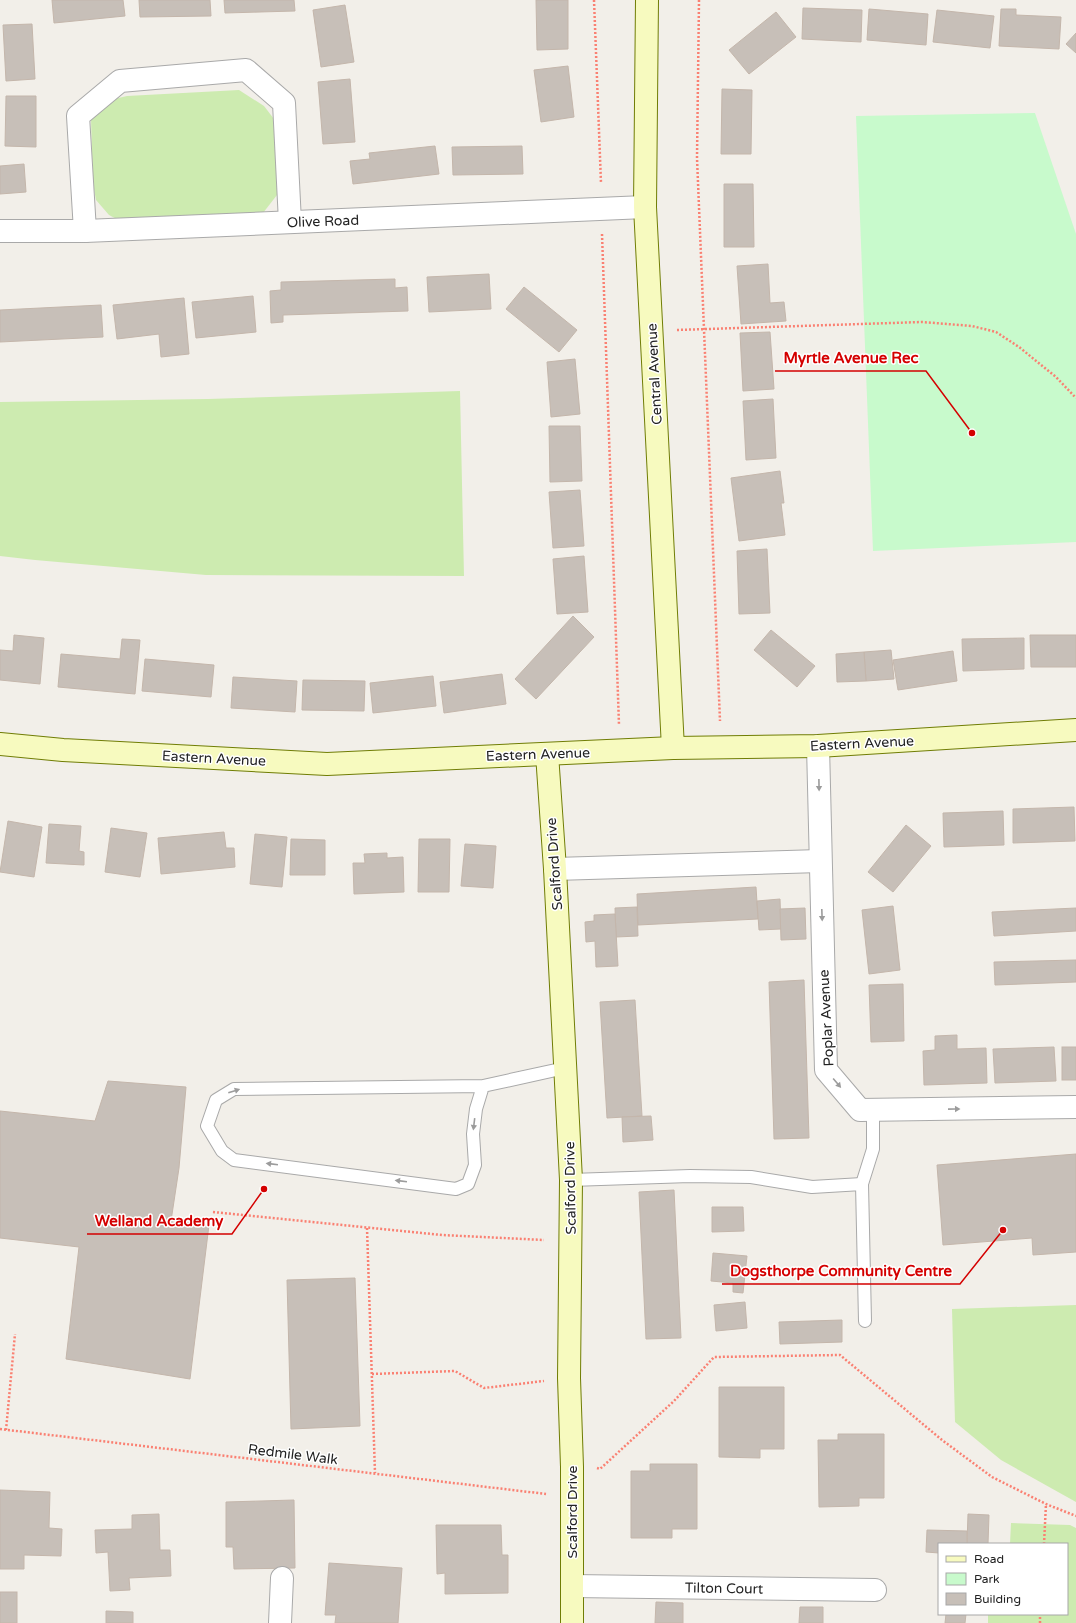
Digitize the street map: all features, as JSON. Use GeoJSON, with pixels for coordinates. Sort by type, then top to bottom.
{"type":"FeatureCollection","features":[{"type":"Feature","properties":{"kind":"street","name":"Central Avenue"},"geometry":{"type":"LineString","coordinates":[[647,0],[646,207],[673,748]]}},
{"type":"Feature","properties":{"kind":"street"},"geometry":{"type":"LineString","coordinates":[[85,232],[78,116],[120,80],[246,70],[284,103],[290,222]]}},
{"type":"Feature","properties":{"kind":"street","name":"Olive Road"},"geometry":{"type":"LineString","coordinates":[[0,231],[85,232],[646,207]]}},
{"type":"Feature","properties":{"kind":"street","name":"Eastern Avenue"},"geometry":{"type":"LineString","coordinates":[[0,744],[63,750],[327,764],[673,748],[818,746],[1076,730]]}},
{"type":"Feature","properties":{"kind":"street","name":"Poplar Avenue"},"geometry":{"type":"LineString","coordinates":[[818,746],[826,1070],[860,1110],[1076,1107]]}},
{"type":"Feature","properties":{"kind":"street","name":"Scalford Drive"},"geometry":{"type":"LineString","coordinates":[[547,754],[555,869],[571,1180],[569,1378],[572,1467],[572,1623]]}},
{"type":"Feature","properties":{"kind":"street"},"geometry":{"type":"LineString","coordinates":[[555,869],[820,861]]}},
{"type":"Feature","properties":{"kind":"street"},"geometry":{"type":"LineString","coordinates":[[280,1623],[282,1578]]}},
{"type":"Feature","properties":{"kind":"street","name":"Tilton Court"},"geometry":{"type":"LineString","coordinates":[[572,1586],[875,1590]]}},
{"type":"Feature","properties":{"kind":"lane"},"geometry":{"type":"LineString","coordinates":[[483,1086],[476,1109],[473,1134],[475,1165],[468,1184],[456,1189],[234,1160],[222,1151],[207,1126],[216,1100],[234,1089],[483,1086],[566,1068]]}},
{"type":"Feature","properties":{"kind":"lane"},"geometry":{"type":"LineString","coordinates":[[865,1321],[862,1184],[873,1149],[873,1111]]}},
{"type":"Feature","properties":{"kind":"lane"},"geometry":{"type":"LineString","coordinates":[[571,1180],[690,1176],[751,1177],[812,1187],[862,1184]]}},
{"type":"Feature","properties":{"kind":"path"},"geometry":{"type":"LineString","coordinates":[[594,0],[620,751]]}},
{"type":"Feature","properties":{"kind":"path"},"geometry":{"type":"LineString","coordinates":[[699,0],[697,158],[721,748]]}},
{"type":"Feature","properties":{"kind":"path"},"geometry":{"type":"LineString","coordinates":[[652,331],[704,328],[922,322],[972,326],[996,332],[1019,347],[1056,377],[1076,398]]}},
{"type":"Feature","properties":{"kind":"path"},"geometry":{"type":"LineString","coordinates":[[213,1212],[442,1235],[571,1242]]}},
{"type":"Feature","properties":{"kind":"path"},"geometry":{"type":"LineString","coordinates":[[367,1228],[375,1474]]}},
{"type":"Feature","properties":{"kind":"path"},"geometry":{"type":"LineString","coordinates":[[6,1430],[15,1334]]}},
{"type":"Feature","properties":{"kind":"path"},"geometry":{"type":"LineString","coordinates":[[572,1467],[600,1468],[674,1401],[714,1357],[840,1355],[942,1440],[992,1477],[1046,1504],[1076,1516]]}},
{"type":"Feature","properties":{"kind":"path"},"geometry":{"type":"LineString","coordinates":[[372,1374],[455,1371],[484,1388],[569,1378]]}},
{"type":"Feature","properties":{"kind":"path","name":"Redmile Walk"},"geometry":{"type":"LineString","coordinates":[[0,1429],[546,1494],[572,1467]]}},
{"type":"Feature","properties":{"kind":"path"},"geometry":{"type":"LineString","coordinates":[[1044,1543],[1046,1504]]}},
{"type":"Feature","properties":{"kind":"green space"},"geometry":{"type":"Polygon","coordinates":[[[239,90],[264,106],[274,119],[280,178],[277,195],[263,213],[126,224],[109,215],[96,200],[93,184],[91,120],[100,107],[110,100],[127,96],[239,90]]]}},
{"type":"Feature","properties":{"kind":"green space"},"geometry":{"type":"Polygon","coordinates":[[[1035,113],[1076,234],[1076,542],[873,551],[856,116],[1035,113]]]}},
{"type":"Feature","properties":{"kind":"green space"},"geometry":{"type":"Polygon","coordinates":[[[460,391],[464,576],[206,575],[0,556],[0,402],[208,399],[460,391]]]}},
{"type":"Feature","properties":{"kind":"green space"},"geometry":{"type":"Polygon","coordinates":[[[1076,1305],[1076,1502],[1001,1460],[955,1422],[952,1309],[1076,1305]]]}},
{"type":"Feature","properties":{"kind":"green space"},"geometry":{"type":"Polygon","coordinates":[[[1011,1523],[1070,1525],[1076,1528],[1076,1623],[988,1623],[988,1615],[1068,1615],[1068,1543],[1010,1543],[1011,1523]]]}},
{"type":"Feature","properties":{"kind":"building"},"geometry":{"type":"Polygon","coordinates":[[[52,0],[123,0],[125,16],[54,23],[52,0]]]}},
{"type":"Feature","properties":{"kind":"building"},"geometry":{"type":"Polygon","coordinates":[[[139,0],[210,0],[211,16],[140,17],[139,0]]]}},
{"type":"Feature","properties":{"kind":"building"},"geometry":{"type":"Polygon","coordinates":[[[224,0],[294,0],[295,11],[225,13],[224,0]]]}},
{"type":"Feature","properties":{"kind":"building"},"geometry":{"type":"Polygon","coordinates":[[[536,0],[568,0],[568,49],[537,50],[536,0]]]}},
{"type":"Feature","properties":{"kind":"building"},"geometry":{"type":"Polygon","coordinates":[[[345,5],[354,62],[321,67],[313,10],[345,5]]]}},
{"type":"Feature","properties":{"kind":"building"},"geometry":{"type":"Polygon","coordinates":[[[803,8],[862,10],[861,42],[802,39],[803,8]]]}},
{"type":"Feature","properties":{"kind":"building"},"geometry":{"type":"Polygon","coordinates":[[[869,9],[928,14],[926,45],[867,40],[869,9]]]}},
{"type":"Feature","properties":{"kind":"building"},"geometry":{"type":"Polygon","coordinates":[[[1001,9],[1016,9],[1016,15],[1061,17],[1059,49],[999,46],[1001,9]]]}},
{"type":"Feature","properties":{"kind":"building"},"geometry":{"type":"Polygon","coordinates":[[[937,10],[994,16],[990,48],[933,42],[937,10]]]}},
{"type":"Feature","properties":{"kind":"building"},"geometry":{"type":"Polygon","coordinates":[[[776,12],[796,37],[749,74],[729,50],[776,12]]]}},
{"type":"Feature","properties":{"kind":"building"},"geometry":{"type":"Polygon","coordinates":[[[32,24],[35,79],[6,81],[3,25],[32,24]]]}},
{"type":"Feature","properties":{"kind":"building"},"geometry":{"type":"Polygon","coordinates":[[[1076,33],[1076,53],[1066,44],[1076,33]]]}},
{"type":"Feature","properties":{"kind":"building"},"geometry":{"type":"Polygon","coordinates":[[[568,66],[574,117],[541,122],[534,70],[568,66]]]}},
{"type":"Feature","properties":{"kind":"building"},"geometry":{"type":"Polygon","coordinates":[[[350,79],[355,142],[323,144],[318,82],[350,79]]]}},
{"type":"Feature","properties":{"kind":"building"},"geometry":{"type":"Polygon","coordinates":[[[722,89],[752,90],[751,154],[721,154],[722,89]]]}},
{"type":"Feature","properties":{"kind":"building"},"geometry":{"type":"Polygon","coordinates":[[[6,96],[36,96],[36,147],[5,146],[6,96]]]}},
{"type":"Feature","properties":{"kind":"building"},"geometry":{"type":"Polygon","coordinates":[[[435,146],[439,174],[353,184],[350,161],[370,159],[369,153],[435,146]]]}},
{"type":"Feature","properties":{"kind":"building"},"geometry":{"type":"Polygon","coordinates":[[[522,146],[523,174],[453,175],[452,147],[522,146]]]}},
{"type":"Feature","properties":{"kind":"building"},"geometry":{"type":"Polygon","coordinates":[[[24,164],[26,192],[0,194],[0,166],[24,164]]]}},
{"type":"Feature","properties":{"kind":"building"},"geometry":{"type":"Polygon","coordinates":[[[724,184],[753,184],[754,247],[724,247],[724,184]]]}},
{"type":"Feature","properties":{"kind":"building"},"geometry":{"type":"Polygon","coordinates":[[[768,264],[770,303],[784,302],[786,321],[741,324],[737,266],[768,264]]]}},
{"type":"Feature","properties":{"kind":"building"},"geometry":{"type":"Polygon","coordinates":[[[489,274],[491,309],[429,312],[427,277],[489,274]]]}},
{"type":"Feature","properties":{"kind":"building"},"geometry":{"type":"Polygon","coordinates":[[[395,279],[395,288],[407,287],[408,311],[283,315],[283,322],[271,323],[270,291],[281,290],[281,282],[395,279]]]}},
{"type":"Feature","properties":{"kind":"building"},"geometry":{"type":"Polygon","coordinates":[[[524,287],[577,330],[559,352],[506,309],[524,287]]]}},
{"type":"Feature","properties":{"kind":"building"},"geometry":{"type":"Polygon","coordinates":[[[253,296],[256,332],[196,338],[192,302],[253,296]]]}},
{"type":"Feature","properties":{"kind":"building"},"geometry":{"type":"Polygon","coordinates":[[[184,298],[189,354],[161,357],[159,334],[117,339],[113,305],[184,298]]]}},
{"type":"Feature","properties":{"kind":"building"},"geometry":{"type":"Polygon","coordinates":[[[101,305],[103,337],[0,342],[0,310],[101,305]]]}},
{"type":"Feature","properties":{"kind":"building"},"geometry":{"type":"Polygon","coordinates":[[[770,332],[774,389],[743,391],[740,333],[770,332]]]}},
{"type":"Feature","properties":{"kind":"building"},"geometry":{"type":"Polygon","coordinates":[[[575,359],[580,414],[551,417],[547,362],[575,359]]]}},
{"type":"Feature","properties":{"kind":"building"},"geometry":{"type":"Polygon","coordinates":[[[773,399],[776,458],[746,460],[743,401],[773,399]]]}},
{"type":"Feature","properties":{"kind":"building"},"geometry":{"type":"Polygon","coordinates":[[[549,426],[580,426],[582,481],[550,482],[549,426]]]}},
{"type":"Feature","properties":{"kind":"building"},"geometry":{"type":"Polygon","coordinates":[[[780,471],[784,503],[781,503],[785,535],[739,541],[731,478],[780,471]]]}},
{"type":"Feature","properties":{"kind":"building"},"geometry":{"type":"Polygon","coordinates":[[[580,490],[584,546],[553,548],[549,492],[580,490]]]}},
{"type":"Feature","properties":{"kind":"building"},"geometry":{"type":"Polygon","coordinates":[[[767,549],[770,613],[739,614],[737,551],[767,549]]]}},
{"type":"Feature","properties":{"kind":"building"},"geometry":{"type":"Polygon","coordinates":[[[584,556],[588,612],[557,614],[553,559],[584,556]]]}},
{"type":"Feature","properties":{"kind":"building"},"geometry":{"type":"Polygon","coordinates":[[[573,616],[594,637],[536,699],[515,679],[573,616]]]}},
{"type":"Feature","properties":{"kind":"building"},"geometry":{"type":"Polygon","coordinates":[[[771,630],[815,666],[797,687],[754,650],[771,630]]]}},
{"type":"Feature","properties":{"kind":"building"},"geometry":{"type":"Polygon","coordinates":[[[14,635],[44,638],[40,684],[0,680],[0,650],[13,651],[14,635]]]}},
{"type":"Feature","properties":{"kind":"building"},"geometry":{"type":"Polygon","coordinates":[[[1030,635],[1076,635],[1076,667],[1031,667],[1030,635]]]}},
{"type":"Feature","properties":{"kind":"building"},"geometry":{"type":"Polygon","coordinates":[[[1024,638],[1024,669],[963,671],[962,639],[1024,638]]]}},
{"type":"Feature","properties":{"kind":"building"},"geometry":{"type":"Polygon","coordinates":[[[122,639],[140,640],[135,694],[58,687],[61,654],[120,659],[122,639]]]}},
{"type":"Feature","properties":{"kind":"building"},"geometry":{"type":"Polygon","coordinates":[[[891,650],[894,679],[866,681],[864,652],[891,650]]]}},
{"type":"Feature","properties":{"kind":"building"},"geometry":{"type":"Polygon","coordinates":[[[953,651],[957,681],[898,690],[893,660],[953,651]]]}},
{"type":"Feature","properties":{"kind":"building"},"geometry":{"type":"Polygon","coordinates":[[[864,652],[866,681],[837,682],[836,654],[864,652]]]}},
{"type":"Feature","properties":{"kind":"building"},"geometry":{"type":"Polygon","coordinates":[[[145,659],[214,665],[211,697],[142,691],[145,659]]]}},
{"type":"Feature","properties":{"kind":"building"},"geometry":{"type":"Polygon","coordinates":[[[502,674],[506,704],[444,713],[440,682],[502,674]]]}},
{"type":"Feature","properties":{"kind":"building"},"geometry":{"type":"Polygon","coordinates":[[[433,676],[436,706],[373,713],[370,683],[433,676]]]}},
{"type":"Feature","properties":{"kind":"building"},"geometry":{"type":"Polygon","coordinates":[[[233,677],[297,681],[295,712],[231,708],[233,677]]]}},
{"type":"Feature","properties":{"kind":"building"},"geometry":{"type":"Polygon","coordinates":[[[303,680],[365,681],[364,711],[302,710],[303,680]]]}},
{"type":"Feature","properties":{"kind":"building"},"geometry":{"type":"Polygon","coordinates":[[[1074,807],[1075,841],[1013,843],[1013,809],[1074,807]]]}},
{"type":"Feature","properties":{"kind":"building"},"geometry":{"type":"Polygon","coordinates":[[[1003,811],[1004,845],[944,847],[943,813],[1003,811]]]}},
{"type":"Feature","properties":{"kind":"building"},"geometry":{"type":"Polygon","coordinates":[[[8,821],[42,827],[34,877],[0,872],[8,821]]]}},
{"type":"Feature","properties":{"kind":"building"},"geometry":{"type":"Polygon","coordinates":[[[49,824],[81,826],[79,851],[84,852],[84,865],[46,863],[49,824]]]}},
{"type":"Feature","properties":{"kind":"building"},"geometry":{"type":"Polygon","coordinates":[[[906,825],[931,846],[893,892],[868,872],[906,825]]]}},
{"type":"Feature","properties":{"kind":"building"},"geometry":{"type":"Polygon","coordinates":[[[111,828],[147,833],[140,877],[105,872],[111,828]]]}},
{"type":"Feature","properties":{"kind":"building"},"geometry":{"type":"Polygon","coordinates":[[[224,832],[226,848],[234,848],[235,867],[161,874],[158,838],[224,832]]]}},
{"type":"Feature","properties":{"kind":"building"},"geometry":{"type":"Polygon","coordinates":[[[255,834],[287,837],[282,887],[250,884],[255,834]]]}},
{"type":"Feature","properties":{"kind":"building"},"geometry":{"type":"Polygon","coordinates":[[[291,839],[325,840],[325,875],[290,875],[291,839]]]}},
{"type":"Feature","properties":{"kind":"building"},"geometry":{"type":"Polygon","coordinates":[[[419,839],[450,839],[449,892],[418,892],[419,839]]]}},
{"type":"Feature","properties":{"kind":"building"},"geometry":{"type":"Polygon","coordinates":[[[465,844],[496,846],[493,888],[461,886],[465,844]]]}},
{"type":"Feature","properties":{"kind":"building"},"geometry":{"type":"Polygon","coordinates":[[[387,853],[387,858],[403,857],[404,892],[354,894],[353,863],[365,863],[364,854],[387,853]]]}},
{"type":"Feature","properties":{"kind":"building"},"geometry":{"type":"Polygon","coordinates":[[[756,887],[758,919],[638,925],[637,894],[756,887]]]}},
{"type":"Feature","properties":{"kind":"building"},"geometry":{"type":"Polygon","coordinates":[[[780,899],[781,929],[759,930],[757,901],[780,899]]]}},
{"type":"Feature","properties":{"kind":"building"},"geometry":{"type":"Polygon","coordinates":[[[893,906],[900,970],[869,974],[862,910],[893,906]]]}},
{"type":"Feature","properties":{"kind":"building"},"geometry":{"type":"Polygon","coordinates":[[[637,907],[638,936],[616,937],[615,908],[637,907]]]}},
{"type":"Feature","properties":{"kind":"building"},"geometry":{"type":"Polygon","coordinates":[[[805,908],[806,939],[781,940],[780,909],[805,908]]]}},
{"type":"Feature","properties":{"kind":"building"},"geometry":{"type":"Polygon","coordinates":[[[1076,908],[1076,931],[994,936],[992,912],[1076,908]]]}},
{"type":"Feature","properties":{"kind":"building"},"geometry":{"type":"Polygon","coordinates":[[[615,914],[618,966],[596,967],[595,941],[586,942],[585,922],[594,921],[594,915],[615,914]]]}},
{"type":"Feature","properties":{"kind":"building"},"geometry":{"type":"Polygon","coordinates":[[[1076,960],[1076,982],[995,985],[994,962],[1076,960]]]}},
{"type":"Feature","properties":{"kind":"building"},"geometry":{"type":"Polygon","coordinates":[[[804,980],[809,1138],[774,1139],[769,982],[804,980]]]}},
{"type":"Feature","properties":{"kind":"building"},"geometry":{"type":"Polygon","coordinates":[[[903,984],[904,1041],[871,1042],[869,985],[903,984]]]}},
{"type":"Feature","properties":{"kind":"building"},"geometry":{"type":"Polygon","coordinates":[[[635,1000],[642,1116],[607,1118],[600,1002],[635,1000]]]}},
{"type":"Feature","properties":{"kind":"building"},"geometry":{"type":"Polygon","coordinates":[[[957,1035],[957,1049],[986,1048],[987,1083],[924,1085],[923,1051],[935,1050],[935,1036],[957,1035]]]}},
{"type":"Feature","properties":{"kind":"building"},"geometry":{"type":"Polygon","coordinates":[[[1054,1047],[1056,1081],[995,1083],[993,1049],[1054,1047]]]}},
{"type":"Feature","properties":{"kind":"building"},"geometry":{"type":"Polygon","coordinates":[[[1062,1047],[1076,1047],[1076,1080],[1062,1080],[1062,1047]]]}},
{"type":"Feature","properties":{"kind":"building"},"geometry":{"type":"Polygon","coordinates":[[[108,1081],[186,1087],[179,1168],[171,1221],[209,1225],[190,1379],[66,1359],[79,1247],[0,1238],[0,1111],[95,1121],[108,1081]]]}},
{"type":"Feature","properties":{"kind":"building"},"geometry":{"type":"Polygon","coordinates":[[[651,1116],[653,1140],[623,1142],[622,1117],[651,1116]]]}},
{"type":"Feature","properties":{"kind":"building"},"geometry":{"type":"Polygon","coordinates":[[[1076,1154],[1076,1252],[1033,1255],[1032,1238],[943,1245],[937,1165],[1076,1154]]]}},
{"type":"Feature","properties":{"kind":"building"},"geometry":{"type":"Polygon","coordinates":[[[674,1190],[681,1338],[646,1339],[639,1192],[674,1190]]]}},
{"type":"Feature","properties":{"kind":"building"},"geometry":{"type":"Polygon","coordinates":[[[712,1207],[743,1207],[744,1231],[712,1232],[712,1207]]]}},
{"type":"Feature","properties":{"kind":"building"},"geometry":{"type":"Polygon","coordinates":[[[713,1253],[747,1256],[743,1293],[733,1292],[733,1283],[711,1281],[713,1253]]]}},
{"type":"Feature","properties":{"kind":"building"},"geometry":{"type":"Polygon","coordinates":[[[355,1278],[360,1426],[291,1429],[287,1280],[355,1278]]]}},
{"type":"Feature","properties":{"kind":"building"},"geometry":{"type":"Polygon","coordinates":[[[745,1302],[747,1328],[716,1331],[714,1305],[745,1302]]]}},
{"type":"Feature","properties":{"kind":"building"},"geometry":{"type":"Polygon","coordinates":[[[842,1320],[842,1342],[780,1344],[779,1322],[842,1320]]]}},
{"type":"Feature","properties":{"kind":"building"},"geometry":{"type":"Polygon","coordinates":[[[719,1387],[784,1387],[784,1449],[760,1449],[760,1458],[719,1457],[719,1387]]]}},
{"type":"Feature","properties":{"kind":"building"},"geometry":{"type":"Polygon","coordinates":[[[838,1434],[884,1434],[884,1498],[859,1498],[859,1506],[819,1507],[818,1440],[838,1440],[838,1434]]]}},
{"type":"Feature","properties":{"kind":"building"},"geometry":{"type":"Polygon","coordinates":[[[650,1464],[697,1464],[697,1529],[672,1529],[672,1538],[631,1538],[631,1471],[650,1471],[650,1464]]]}},
{"type":"Feature","properties":{"kind":"building"},"geometry":{"type":"Polygon","coordinates":[[[0,1490],[50,1492],[49,1528],[62,1529],[61,1556],[24,1555],[24,1569],[0,1569],[0,1490]]]}},
{"type":"Feature","properties":{"kind":"building"},"geometry":{"type":"Polygon","coordinates":[[[294,1500],[295,1568],[234,1569],[233,1547],[226,1547],[226,1502],[294,1500]]]}},
{"type":"Feature","properties":{"kind":"building"},"geometry":{"type":"Polygon","coordinates":[[[159,1514],[160,1550],[170,1550],[171,1576],[129,1578],[130,1590],[110,1591],[108,1552],[96,1553],[95,1530],[132,1529],[132,1515],[159,1514]]]}},
{"type":"Feature","properties":{"kind":"building"},"geometry":{"type":"Polygon","coordinates":[[[968,1514],[989,1515],[988,1543],[967,1543],[968,1514]]]}},
{"type":"Feature","properties":{"kind":"building"},"geometry":{"type":"Polygon","coordinates":[[[436,1525],[501,1525],[502,1555],[508,1555],[508,1593],[445,1594],[445,1573],[437,1574],[436,1525]]]}},
{"type":"Feature","properties":{"kind":"building"},"geometry":{"type":"Polygon","coordinates":[[[927,1530],[967,1531],[967,1543],[938,1543],[938,1553],[926,1552],[927,1530]]]}},
{"type":"Feature","properties":{"kind":"building"},"geometry":{"type":"Polygon","coordinates":[[[329,1563],[402,1568],[398,1623],[335,1623],[336,1615],[325,1615],[329,1563]]]}},
{"type":"Feature","properties":{"kind":"building"},"geometry":{"type":"Polygon","coordinates":[[[0,1592],[17,1592],[17,1623],[0,1623],[0,1592]]]}},
{"type":"Feature","properties":{"kind":"building"},"geometry":{"type":"Polygon","coordinates":[[[656,1602],[683,1603],[683,1623],[655,1623],[656,1602]]]}},
{"type":"Feature","properties":{"kind":"building"},"geometry":{"type":"Polygon","coordinates":[[[800,1607],[823,1607],[823,1623],[799,1623],[800,1607]]]}},
{"type":"Feature","properties":{"kind":"building"},"geometry":{"type":"Polygon","coordinates":[[[106,1611],[133,1612],[133,1623],[106,1623],[106,1611]]]}},
{"type":"Feature","properties":{"kind":"building"},"geometry":{"type":"Polygon","coordinates":[[[946,1615],[966,1615],[965,1623],[945,1623],[946,1615]]]}},
{"type":"Feature","properties":{"kind":"place","name":"Myrtle Avenue Rec"},"geometry":{"type":"Point","coordinates":[972,433]}},
{"type":"Feature","properties":{"kind":"place","name":"Welland Academy"},"geometry":{"type":"Point","coordinates":[264,1189]}},
{"type":"Feature","properties":{"kind":"place","name":"Dogsthorpe Community Centre"},"geometry":{"type":"Point","coordinates":[1003,1230]}}]}
